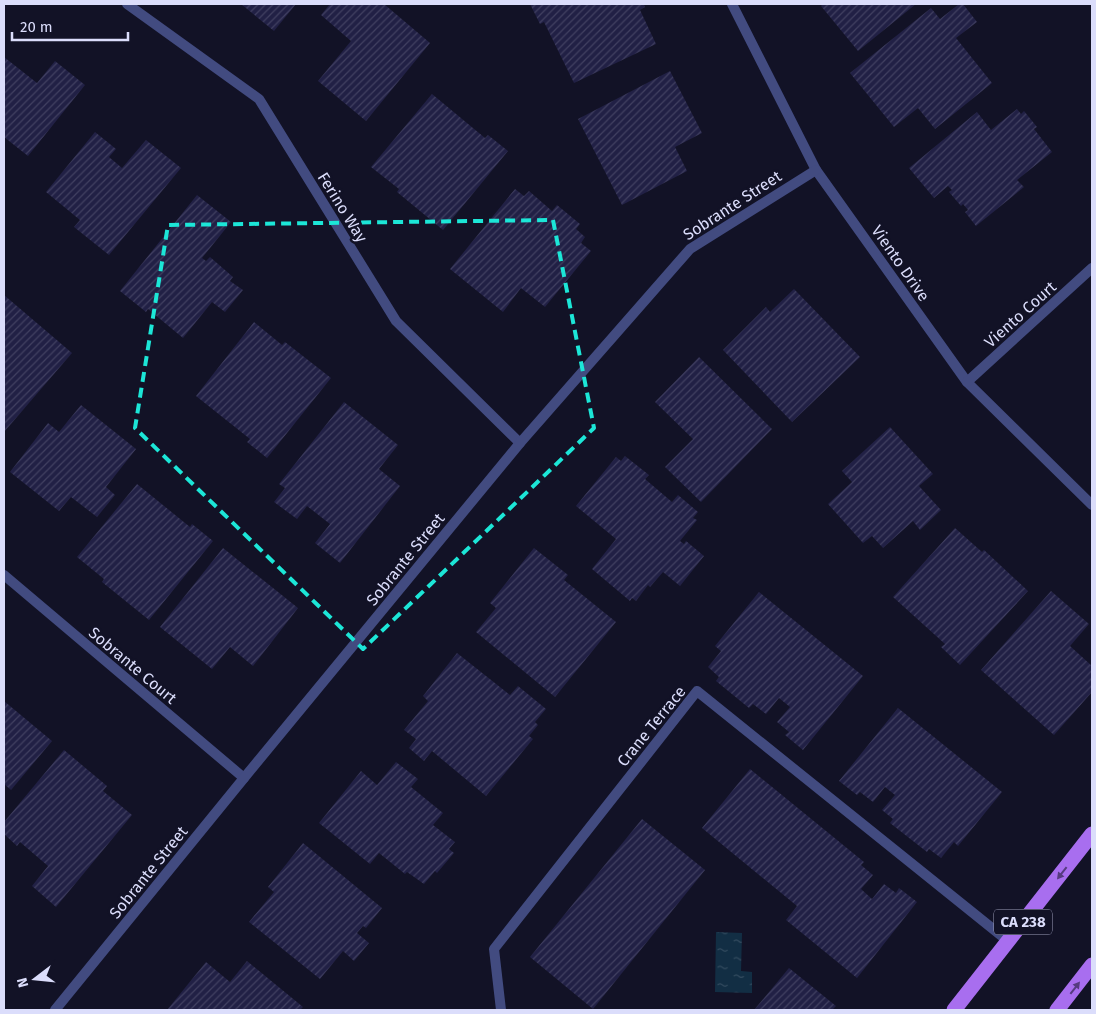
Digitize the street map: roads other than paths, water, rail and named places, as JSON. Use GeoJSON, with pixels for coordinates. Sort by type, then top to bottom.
{"type":"FeatureCollection","features":[{"type":"Feature","properties":{"kind":"main road","name":"CA 238"},"geometry":{"type":"LineString","coordinates":[[954,1010],[1092,834]]}},
{"type":"Feature","properties":{"kind":"main road"},"geometry":{"type":"LineString","coordinates":[[1057,1010],[1092,965]]}},
{"type":"Feature","properties":{"kind":"street","name":"Ferino Way"},"geometry":{"type":"LineString","coordinates":[[127,4],[259,99],[396,321],[520,443]]}},
{"type":"Feature","properties":{"kind":"street","name":"Viento Drive"},"geometry":{"type":"LineString","coordinates":[[732,4],[816,170],[967,382],[1092,505]]}},
{"type":"Feature","properties":{"kind":"street","name":"Sobrante Street"},"geometry":{"type":"LineString","coordinates":[[55,1010],[520,443],[690,249],[816,170]]}},
{"type":"Feature","properties":{"kind":"street","name":"Viento Court"},"geometry":{"type":"LineString","coordinates":[[967,382],[1092,268]]}},
{"type":"Feature","properties":{"kind":"street","name":"Sobrante Court"},"geometry":{"type":"LineString","coordinates":[[4,575],[244,778]]}},
{"type":"Feature","properties":{"kind":"street","name":"Crane Terrace"},"geometry":{"type":"LineString","coordinates":[[501,1010],[494,949],[697,691],[1008,941]]}},
{"type":"Feature","properties":{"kind":"water"},"geometry":{"type":"Polygon","coordinates":[[[716,932],[742,933],[741,971],[752,972],[752,993],[715,992],[716,932]]]}}]}
